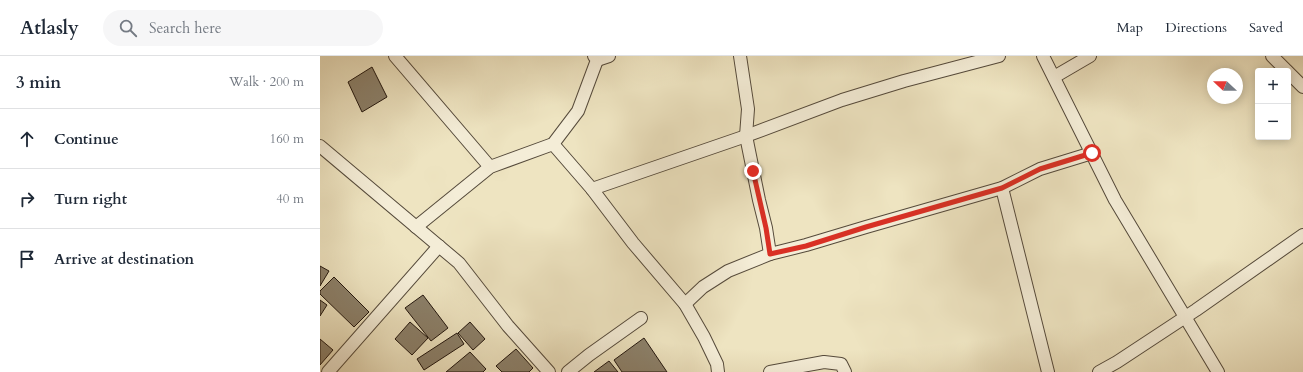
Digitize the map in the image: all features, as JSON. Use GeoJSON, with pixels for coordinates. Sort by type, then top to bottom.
{"type":"FeatureCollection","features":[{"type":"Feature","properties":{"kind":"street"},"geometry":{"type":"LineString","coordinates":[[395,56],[490,167]]}},
{"type":"Feature","properties":{"kind":"street"},"geometry":{"type":"LineString","coordinates":[[416,227],[490,167],[553,144],[578,111],[596,58],[609,56]]}},
{"type":"Feature","properties":{"kind":"street"},"geometry":{"type":"LineString","coordinates":[[740,56],[748,110],[746,136],[766,228],[770,254]]}},
{"type":"Feature","properties":{"kind":"street"},"geometry":{"type":"LineString","coordinates":[[592,189],[746,136],[842,100],[904,81],[999,56]]}},
{"type":"Feature","properties":{"kind":"street"},"geometry":{"type":"LineString","coordinates":[[1043,56],[1115,200],[1218,372]]}},
{"type":"Feature","properties":{"kind":"street"},"geometry":{"type":"LineString","coordinates":[[1054,77],[1090,56]]}},
{"type":"Feature","properties":{"kind":"street"},"geometry":{"type":"LineString","coordinates":[[1272,56],[1283,68]]}},
{"type":"Feature","properties":{"kind":"street"},"geometry":{"type":"LineString","coordinates":[[1291,76],[1303,87]]}},
{"type":"Feature","properties":{"kind":"street"},"geometry":{"type":"LineString","coordinates":[[553,144],[592,189],[633,243],[685,304],[704,336],[717,364],[718,372]]}},
{"type":"Feature","properties":{"kind":"street"},"geometry":{"type":"LineString","coordinates":[[320,146],[459,263],[508,326],[549,372]]}},
{"type":"Feature","properties":{"kind":"street"},"geometry":{"type":"LineString","coordinates":[[685,304],[703,287],[728,271],[770,254],[806,246],[1002,188],[1040,169],[1092,153]]}},
{"type":"Feature","properties":{"kind":"street"},"geometry":{"type":"LineString","coordinates":[[1002,188],[1048,372]]}},
{"type":"Feature","properties":{"kind":"street"},"geometry":{"type":"LineString","coordinates":[[1099,372],[1117,362],[1185,317],[1303,235]]}},
{"type":"Feature","properties":{"kind":"street"},"geometry":{"type":"LineString","coordinates":[[328,372],[439,246]]}},
{"type":"Feature","properties":{"kind":"street"},"geometry":{"type":"LineString","coordinates":[[568,372],[641,318]]}},
{"type":"Feature","properties":{"kind":"street"},"geometry":{"type":"LineString","coordinates":[[770,372],[824,362],[841,364],[845,372]]}},
{"type":"Feature","properties":{"kind":"building"},"geometry":{"type":"Polygon","coordinates":[[[372,67],[387,97],[362,112],[348,82],[372,67]]]}},
{"type":"Feature","properties":{"kind":"building"},"geometry":{"type":"Polygon","coordinates":[[[320,266],[329,271],[320,286],[320,266]]]}},
{"type":"Feature","properties":{"kind":"building"},"geometry":{"type":"Polygon","coordinates":[[[334,277],[369,312],[354,327],[320,294],[320,291],[334,277]]]}},
{"type":"Feature","properties":{"kind":"building"},"geometry":{"type":"Polygon","coordinates":[[[423,295],[448,328],[431,341],[405,308],[423,295]]]}},
{"type":"Feature","properties":{"kind":"building"},"geometry":{"type":"Polygon","coordinates":[[[320,300],[327,305],[320,316],[320,300]]]}},
{"type":"Feature","properties":{"kind":"building"},"geometry":{"type":"Polygon","coordinates":[[[410,322],[428,338],[412,355],[395,339],[410,322]]]}},
{"type":"Feature","properties":{"kind":"building"},"geometry":{"type":"Polygon","coordinates":[[[470,322],[485,339],[473,350],[458,333],[470,322]]]}},
{"type":"Feature","properties":{"kind":"building"},"geometry":{"type":"Polygon","coordinates":[[[457,333],[464,344],[424,370],[417,359],[457,333]]]}},
{"type":"Feature","properties":{"kind":"building"},"geometry":{"type":"Polygon","coordinates":[[[644,338],[667,372],[622,372],[614,360],[644,338]]]}},
{"type":"Feature","properties":{"kind":"building"},"geometry":{"type":"Polygon","coordinates":[[[320,339],[333,350],[320,365],[320,339]]]}},
{"type":"Feature","properties":{"kind":"building"},"geometry":{"type":"Polygon","coordinates":[[[516,349],[533,368],[529,372],[502,372],[496,366],[516,349]]]}},
{"type":"Feature","properties":{"kind":"building"},"geometry":{"type":"Polygon","coordinates":[[[470,352],[486,369],[483,372],[446,372],[470,352]]]}},
{"type":"Feature","properties":{"kind":"building"},"geometry":{"type":"Polygon","coordinates":[[[609,361],[618,372],[594,372],[609,361]]]}},
{"type":"Feature","properties":{"kind":"route"},"geometry":{"type":"LineString","coordinates":[[753,171],[766,228],[770,254],[806,246],[1002,188],[1040,169],[1092,153]]}}]}
